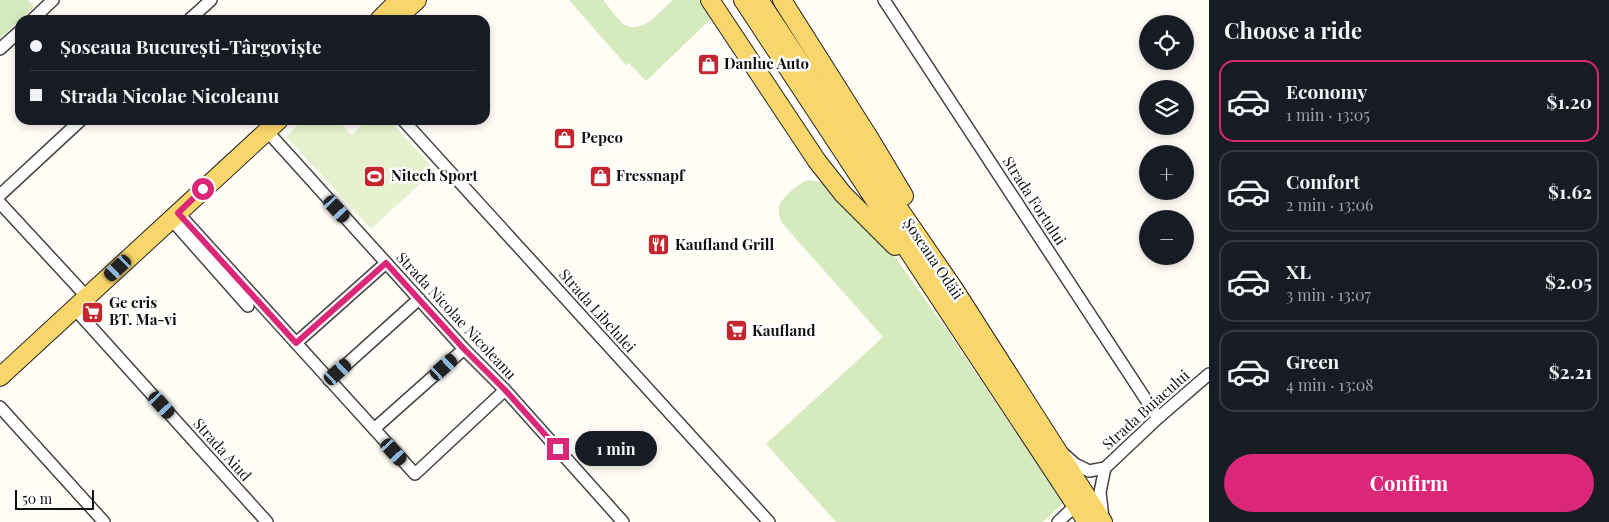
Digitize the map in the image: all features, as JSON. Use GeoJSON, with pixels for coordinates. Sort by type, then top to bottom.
{"type":"FeatureCollection","features":[{"type":"Feature","properties":{"kind":"main road"},"geometry":{"type":"LineString","coordinates":[[384,15],[399,0]]}},
{"type":"Feature","properties":{"kind":"main road"},"geometry":{"type":"LineString","coordinates":[[400,15],[417,0]]}},
{"type":"Feature","properties":{"kind":"main road"},"geometry":{"type":"LineString","coordinates":[[710,0],[817,161],[843,194],[948,294]]}},
{"type":"Feature","properties":{"kind":"main road","name":"Șoseaua Odăii"},"geometry":{"type":"LineString","coordinates":[[743,0],[1052,444],[1103,522]]}},
{"type":"Feature","properties":{"kind":"main road","name":"Șoseaua Odăii"},"geometry":{"type":"LineString","coordinates":[[759,0],[853,142],[1087,522]]}},
{"type":"Feature","properties":{"kind":"main road"},"geometry":{"type":"LineString","coordinates":[[782,0],[868,136],[909,206],[948,294]]}},
{"type":"Feature","properties":{"kind":"main road"},"geometry":{"type":"LineString","coordinates":[[0,377],[273,126]]}},
{"type":"Feature","properties":{"kind":"street"},"geometry":{"type":"LineString","coordinates":[[37,15],[53,0]]}},
{"type":"Feature","properties":{"kind":"street"},"geometry":{"type":"LineString","coordinates":[[194,15],[211,0]]}},
{"type":"Feature","properties":{"kind":"street","name":"Strada Fortului"},"geometry":{"type":"LineString","coordinates":[[884,0],[1158,418]]}},
{"type":"Feature","properties":{"kind":"street"},"geometry":{"type":"LineString","coordinates":[[0,49],[15,36]]}},
{"type":"Feature","properties":{"kind":"street"},"geometry":{"type":"LineString","coordinates":[[0,195],[76,125]]}},
{"type":"Feature","properties":{"kind":"street","name":"Strada Libelulei"},"geometry":{"type":"LineString","coordinates":[[408,125],[769,522]]}},
{"type":"Feature","properties":{"kind":"street","name":"Strada Nicolae Nicoleanu"},"geometry":{"type":"LineString","coordinates":[[273,126],[386,263],[464,349],[505,390],[623,522]]}},
{"type":"Feature","properties":{"kind":"street","name":"Strada Aiud"},"geometry":{"type":"LineString","coordinates":[[0,203],[267,522]]}},
{"type":"Feature","properties":{"kind":"street"},"geometry":{"type":"LineString","coordinates":[[174,216],[248,306]]}},
{"type":"Feature","properties":{"kind":"street"},"geometry":{"type":"LineString","coordinates":[[174,216],[296,343],[415,474],[505,390]]}},
{"type":"Feature","properties":{"kind":"street"},"geometry":{"type":"LineString","coordinates":[[296,343],[386,263]]}},
{"type":"Feature","properties":{"kind":"street"},"geometry":{"type":"LineString","coordinates":[[329,380],[419,299]]}},
{"type":"Feature","properties":{"kind":"street"},"geometry":{"type":"LineString","coordinates":[[374,429],[464,349]]}},
{"type":"Feature","properties":{"kind":"street","name":"Strada Buiacului"},"geometry":{"type":"LineString","coordinates":[[1052,444],[1075,464],[1089,471],[1105,468],[1158,418],[1209,374]]}},
{"type":"Feature","properties":{"kind":"street"},"geometry":{"type":"LineString","coordinates":[[0,407],[104,522]]}},
{"type":"Feature","properties":{"kind":"street"},"geometry":{"type":"LineString","coordinates":[[1103,522],[1100,492],[1105,468]]}},
{"type":"Feature","properties":{"kind":"street"},"geometry":{"type":"LineString","coordinates":[[1058,522],[1076,505]]}},
{"type":"Feature","properties":{"kind":"green space"},"geometry":{"type":"Polygon","coordinates":[[[0,0],[28,0],[34,7],[25,15],[15,15],[15,24],[0,38],[0,0]]]}},
{"type":"Feature","properties":{"kind":"green space"},"geometry":{"type":"Polygon","coordinates":[[[569,0],[603,0],[621,22],[633,27],[640,26],[652,19],[673,0],[701,0],[713,17],[646,81],[629,63],[626,65],[569,0]]]}},
{"type":"Feature","properties":{"kind":"green space","name":"Nitech Sport"},"geometry":{"type":"Polygon","coordinates":[[[298,125],[342,125],[351,135],[362,125],[394,125],[435,170],[371,229],[286,136],[298,125]]]}},
{"type":"Feature","properties":{"kind":"green space"},"geometry":{"type":"Polygon","coordinates":[[[808,180],[825,185],[888,247],[949,333],[1063,503],[1043,522],[836,522],[766,444],[883,337],[782,223],[779,211],[780,204],[791,191],[808,180]]]}},
{"type":"Feature","properties":{"kind":"place","name":"Danluc Auto"},"geometry":{"type":"Point","coordinates":[708,64]}},
{"type":"Feature","properties":{"kind":"place","name":"Pepco"},"geometry":{"type":"Point","coordinates":[565,138]}},
{"type":"Feature","properties":{"kind":"place","name":"Nitech Sport"},"geometry":{"type":"Point","coordinates":[375,176]}},
{"type":"Feature","properties":{"kind":"place","name":"Fressnapf"},"geometry":{"type":"Point","coordinates":[600,176]}},
{"type":"Feature","properties":{"kind":"place","name":"Kaufland Grill"},"geometry":{"type":"Point","coordinates":[659,245]}},
{"type":"Feature","properties":{"kind":"place","name":"Ge cris BT. Ma-vi"},"geometry":{"type":"Point","coordinates":[93,312]}},
{"type":"Feature","properties":{"kind":"place","name":"Kaufland"},"geometry":{"type":"Point","coordinates":[736,331]}},
{"type":"Feature","properties":{"kind":"route"},"geometry":{"type":"LineString","coordinates":[[203,189],[178,213],[296,343],[386,263],[558,449]]}}]}
